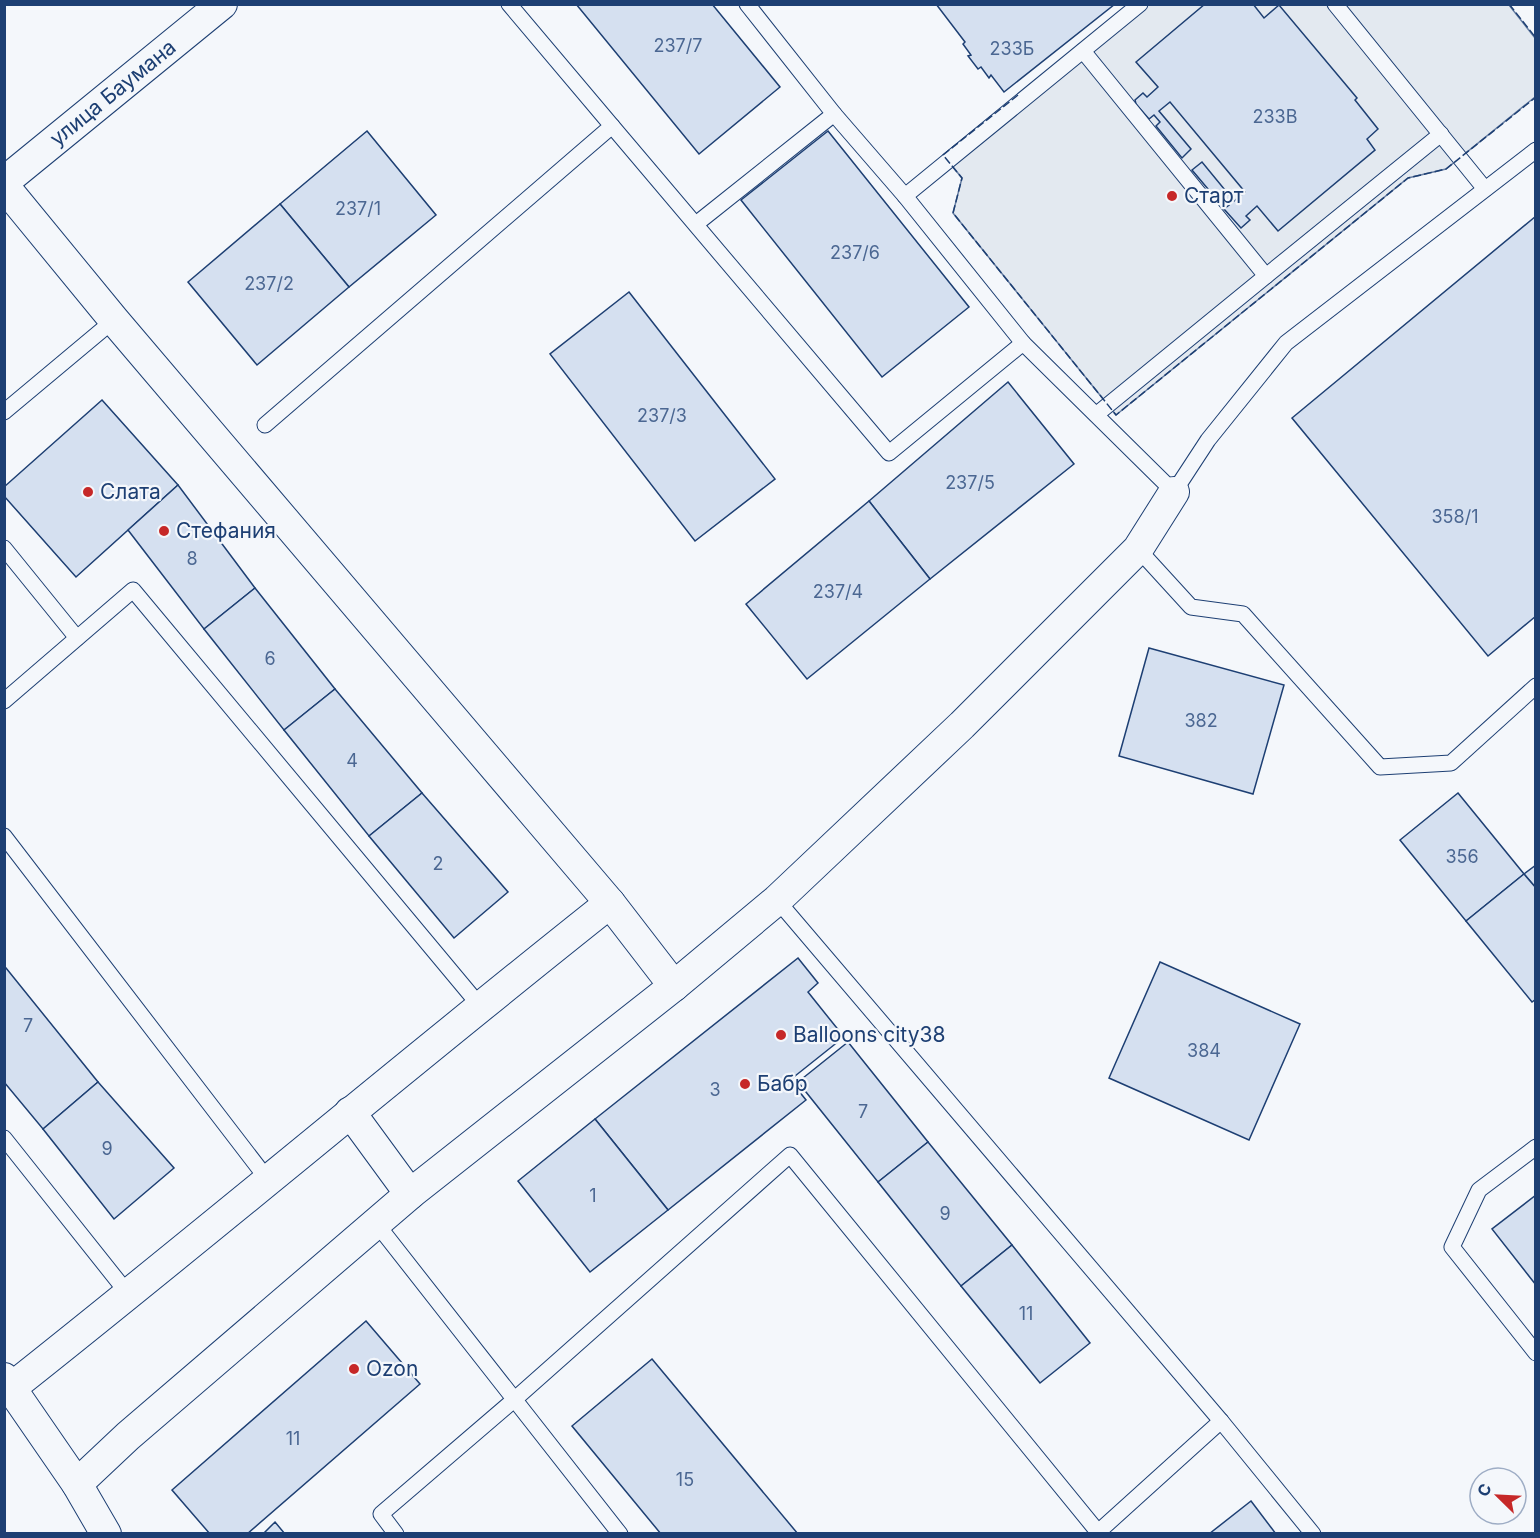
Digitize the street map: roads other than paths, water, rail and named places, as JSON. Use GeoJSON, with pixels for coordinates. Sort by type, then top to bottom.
{"type":"FeatureCollection","features":[{"type":"Feature","properties":{"kind":"street","name":"улица Баумана"},"geometry":{"type":"LineString","coordinates":[[4,184],[222,4]]}},
{"type":"Feature","properties":{"kind":"street"},"geometry":{"type":"LineString","coordinates":[[4,184],[114,320],[610,903],[674,986]]}},
{"type":"Feature","properties":{"kind":"street"},"geometry":{"type":"LineString","coordinates":[[77,1484],[128,1436],[410,1194],[674,986],[777,900],[962,725],[1138,549],[1174,492]]}},
{"type":"Feature","properties":{"kind":"street"},"geometry":{"type":"LineString","coordinates":[[106,1533],[77,1484],[8,1383],[129,1295],[480,1005],[610,903]]}},
{"type":"Feature","properties":{"kind":"street"},"geometry":{"type":"LineString","coordinates":[[350,1112],[410,1194]]}},
{"type":"Feature","properties":{"kind":"lane"},"geometry":{"type":"LineString","coordinates":[[508,4],[890,453],[1023,343]]}},
{"type":"Feature","properties":{"kind":"lane"},"geometry":{"type":"LineString","coordinates":[[747,4],[834,114],[905,196],[1023,343],[1174,492],[1208,440],[1286,343],[1536,150]]}},
{"type":"Feature","properties":{"kind":"lane"},"geometry":{"type":"LineString","coordinates":[[905,196],[1140,4]]}},
{"type":"Feature","properties":{"kind":"lane"},"geometry":{"type":"LineString","coordinates":[[1335,4],[1485,189]]}},
{"type":"Feature","properties":{"kind":"lane"},"geometry":{"type":"LineString","coordinates":[[1083,51],[1266,276]]}},
{"type":"Feature","properties":{"kind":"lane"},"geometry":{"type":"LineString","coordinates":[[696,224],[834,114]]}},
{"type":"Feature","properties":{"kind":"lane"},"geometry":{"type":"LineString","coordinates":[[265,425],[612,126]]}},
{"type":"Feature","properties":{"kind":"lane"},"geometry":{"type":"LineString","coordinates":[[1097,414],[1441,134]]}},
{"type":"Feature","properties":{"kind":"lane"},"geometry":{"type":"LineString","coordinates":[[4,412],[114,320]]}},
{"type":"Feature","properties":{"kind":"lane"},"geometry":{"type":"LineString","coordinates":[[4,548],[77,638]]}},
{"type":"Feature","properties":{"kind":"lane"},"geometry":{"type":"LineString","coordinates":[[1138,549],[1191,607],[1243,614],[1380,767],[1451,763],[1536,686]]}},
{"type":"Feature","properties":{"kind":"lane"},"geometry":{"type":"LineString","coordinates":[[4,701],[133,590],[480,1005]]}},
{"type":"Feature","properties":{"kind":"lane"},"geometry":{"type":"LineString","coordinates":[[4,836],[268,1180]]}},
{"type":"Feature","properties":{"kind":"lane"},"geometry":{"type":"LineString","coordinates":[[777,900],[1221,1421],[1313,1533]]}},
{"type":"Feature","properties":{"kind":"lane"},"geometry":{"type":"LineString","coordinates":[[4,1138],[129,1295]]}},
{"type":"Feature","properties":{"kind":"lane"},"geometry":{"type":"LineString","coordinates":[[1536,1147],[1479,1190],[1452,1247],[1536,1353]]}},
{"type":"Feature","properties":{"kind":"lane"},"geometry":{"type":"LineString","coordinates":[[396,1533],[381,1514],[515,1400],[790,1155],[1097,1533],[1221,1421]]}},
{"type":"Feature","properties":{"kind":"lane"},"geometry":{"type":"LineString","coordinates":[[376,1223],[620,1533]]}},
{"type":"Feature","properties":{"kind":"place","name":"Старт"},"geometry":{"type":"Point","coordinates":[1172,196]}},
{"type":"Feature","properties":{"kind":"place","name":"Слата"},"geometry":{"type":"Point","coordinates":[88,492]}},
{"type":"Feature","properties":{"kind":"place","name":"Стефания"},"geometry":{"type":"Point","coordinates":[164,531]}},
{"type":"Feature","properties":{"kind":"place","name":"Balloons city38"},"geometry":{"type":"Point","coordinates":[781,1035]}},
{"type":"Feature","properties":{"kind":"place","name":"Бабр"},"geometry":{"type":"Point","coordinates":[745,1084]}},
{"type":"Feature","properties":{"kind":"place","name":"Ozon"},"geometry":{"type":"Point","coordinates":[354,1369]}}]}
